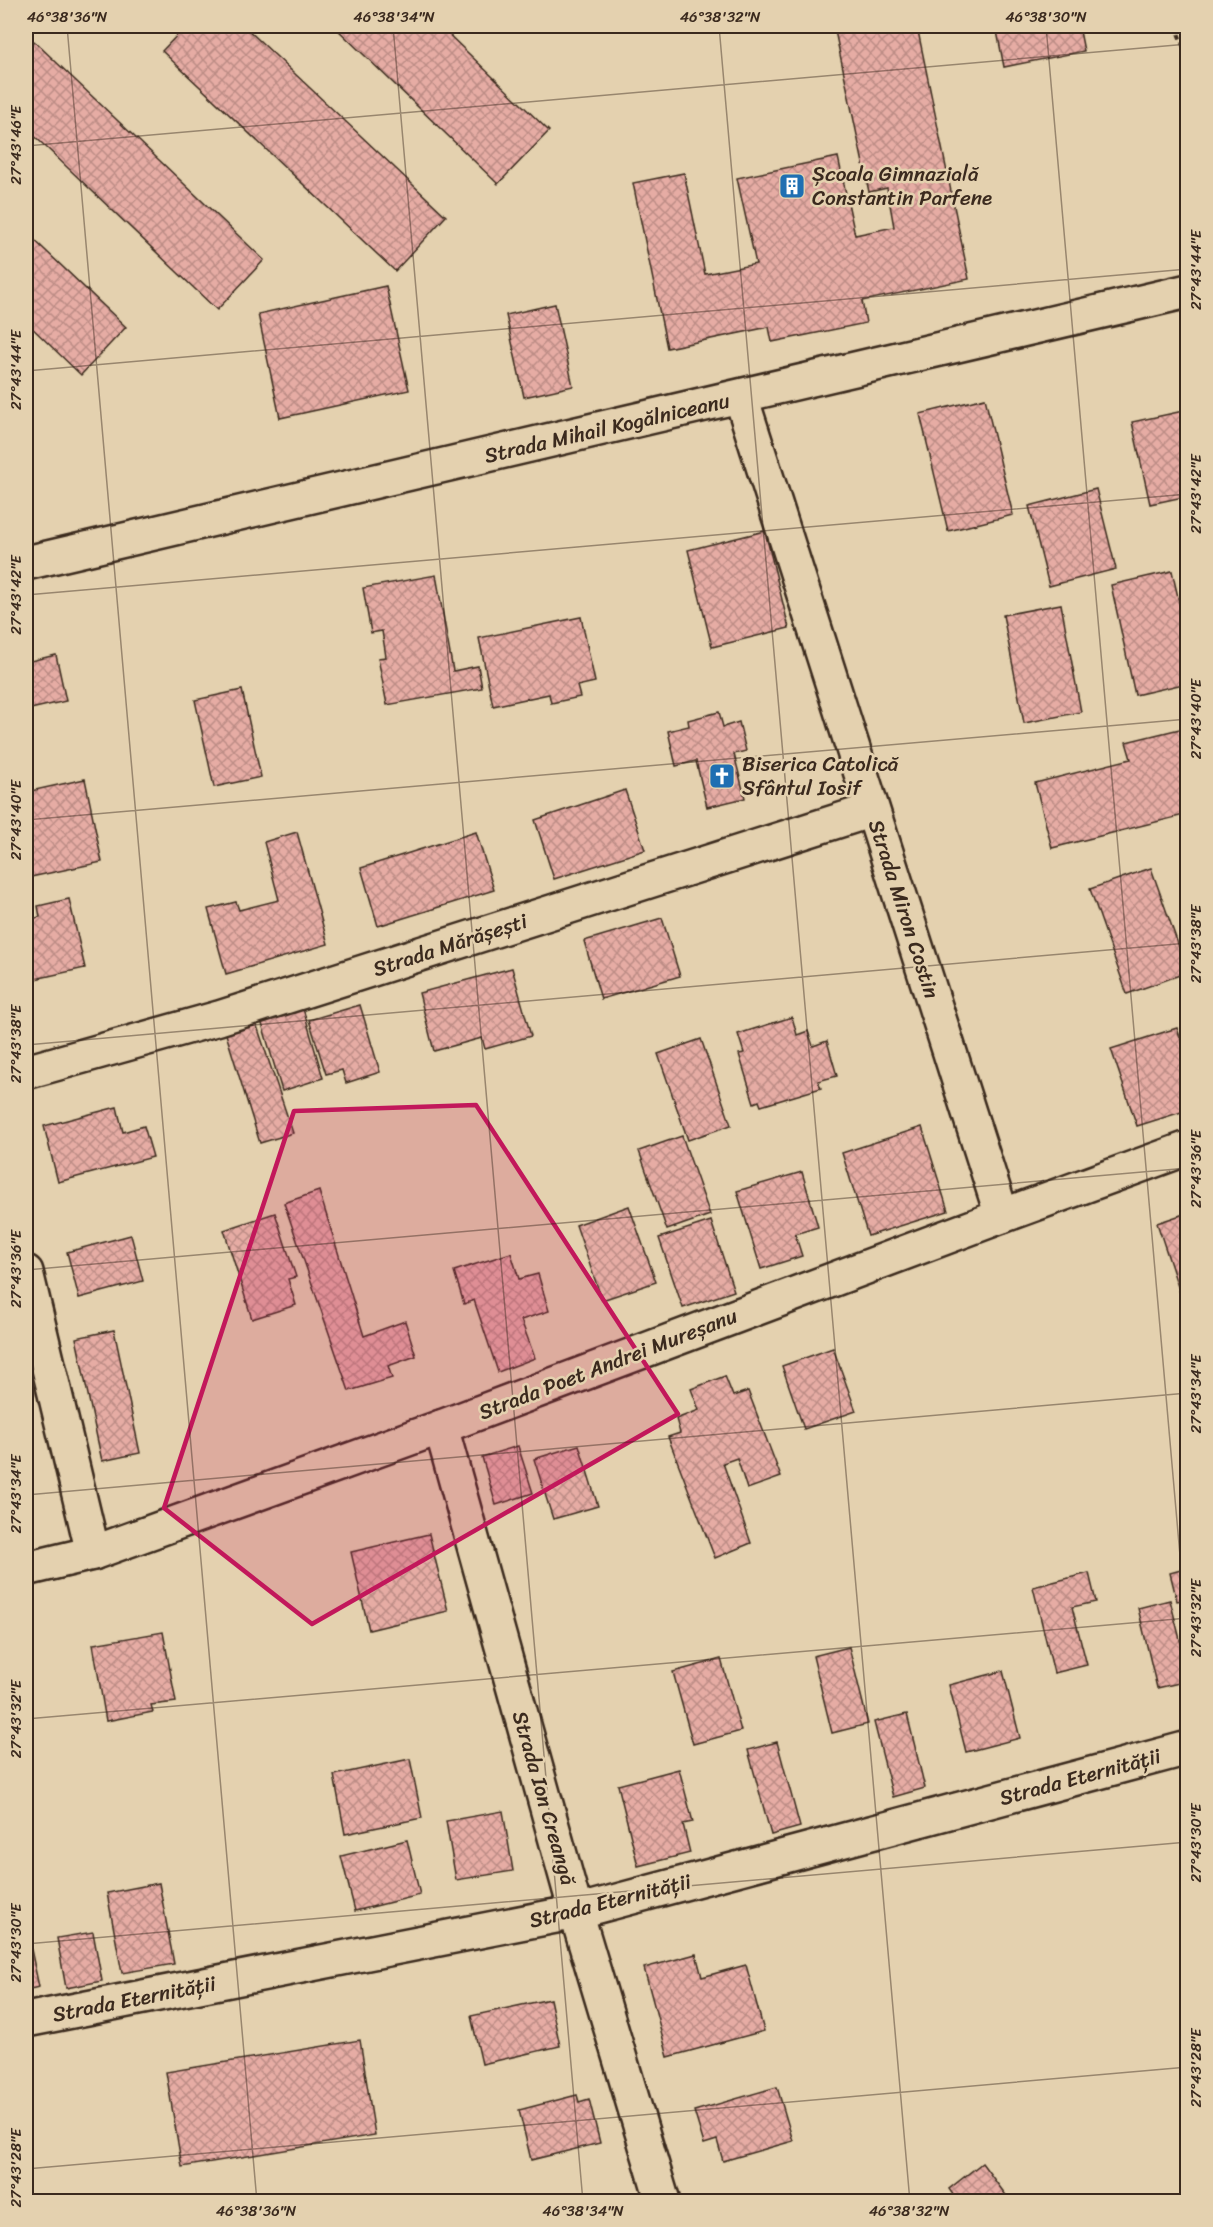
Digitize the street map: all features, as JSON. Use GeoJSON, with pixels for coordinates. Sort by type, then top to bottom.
{"type":"FeatureCollection","features":[{"type":"Feature","properties":{"kind":"street","name":"Strada Mihail Kogălniceanu"},"geometry":{"type":"LineString","coordinates":[[26,563],[1188,291]]}},
{"type":"Feature","properties":{"kind":"street","name":"Strada Miron Costin"},"geometry":{"type":"LineString","coordinates":[[741,397],[1002,1216]]}},
{"type":"Feature","properties":{"kind":"street","name":"Strada Mărășești"},"geometry":{"type":"LineString","coordinates":[[26,1072],[219,1018],[872,810]]}},
{"type":"Feature","properties":{"kind":"street","name":"Strada Poet Andrei Mureșanu"},"geometry":{"type":"LineString","coordinates":[[26,1569],[93,1553],[441,1427],[1188,1148]]}},
{"type":"Feature","properties":{"kind":"street"},"geometry":{"type":"LineString","coordinates":[[26,1272],[93,1553]]}},
{"type":"Feature","properties":{"kind":"street","name":"Strada Ion Creangă"},"geometry":{"type":"LineString","coordinates":[[441,1427],[576,1912],[663,2202]]}},
{"type":"Feature","properties":{"kind":"street","name":"Strada Eternității"},"geometry":{"type":"LineString","coordinates":[[26,2020],[576,1912],[1188,1748]]}},
{"type":"Feature","properties":{"kind":"path"},"geometry":{"type":"LineString","coordinates":[[1175,26],[1188,57]]}},
{"type":"Feature","properties":{"kind":"highlighted area"},"geometry":{"type":"Polygon","coordinates":[[[476,1105],[678,1414],[312,1624],[164,1508],[294,1111],[476,1105]]]}},
{"type":"Feature","properties":{"kind":"building"},"geometry":{"type":"Polygon","coordinates":[[[186,26],[244,26],[446,216],[395,271],[162,51],[186,26]]]}},
{"type":"Feature","properties":{"kind":"building"},"geometry":{"type":"Polygon","coordinates":[[[334,26],[440,26],[549,131],[498,184],[334,26]]]}},
{"type":"Feature","properties":{"kind":"building","name":"Școala Gimnazială Constantin Parfene"},"geometry":{"type":"Polygon","coordinates":[[[834,26],[917,26],[969,279],[862,301],[866,323],[772,342],[769,327],[667,348],[633,183],[684,173],[705,274],[756,264],[737,178],[838,157],[855,235],[894,227],[887,188],[869,192],[834,26]]]}},
{"type":"Feature","properties":{"kind":"building"},"geometry":{"type":"Polygon","coordinates":[[[996,26],[1079,26],[1084,51],[1004,67],[996,26]]]}},
{"type":"Feature","properties":{"kind":"building"},"geometry":{"type":"Polygon","coordinates":[[[34,41],[264,260],[217,310],[26,128],[26,50],[34,41]]]}},
{"type":"Feature","properties":{"kind":"building"},"geometry":{"type":"Polygon","coordinates":[[[26,232],[126,327],[81,375],[26,322],[26,232]]]}},
{"type":"Feature","properties":{"kind":"building"},"geometry":{"type":"Polygon","coordinates":[[[386,286],[409,390],[280,418],[258,314],[386,286]]]}},
{"type":"Feature","properties":{"kind":"building"},"geometry":{"type":"Polygon","coordinates":[[[555,304],[573,386],[524,397],[506,315],[555,304]]]}},
{"type":"Feature","properties":{"kind":"building"},"geometry":{"type":"Polygon","coordinates":[[[985,398],[1013,515],[948,531],[920,414],[985,398]]]}},
{"type":"Feature","properties":{"kind":"building"},"geometry":{"type":"Polygon","coordinates":[[[1188,410],[1188,496],[1150,504],[1132,422],[1188,410]]]}},
{"type":"Feature","properties":{"kind":"building"},"geometry":{"type":"Polygon","coordinates":[[[1096,489],[1116,569],[1049,586],[1029,506],[1096,489]]]}},
{"type":"Feature","properties":{"kind":"building"},"geometry":{"type":"Polygon","coordinates":[[[765,531],[789,628],[712,647],[688,550],[765,531]]]}},
{"type":"Feature","properties":{"kind":"building"},"geometry":{"type":"Polygon","coordinates":[[[1172,571],[1188,641],[1188,683],[1135,695],[1111,585],[1172,571]]]}},
{"type":"Feature","properties":{"kind":"building"},"geometry":{"type":"Polygon","coordinates":[[[436,575],[453,671],[478,666],[482,688],[387,705],[378,658],[386,657],[382,631],[371,633],[363,588],[436,575]]]}},
{"type":"Feature","properties":{"kind":"building"},"geometry":{"type":"Polygon","coordinates":[[[1061,604],[1081,712],[1024,723],[1003,615],[1061,604]]]}},
{"type":"Feature","properties":{"kind":"building"},"geometry":{"type":"Polygon","coordinates":[[[581,617],[595,682],[577,686],[580,697],[551,703],[549,694],[493,706],[479,638],[581,617]]]}},
{"type":"Feature","properties":{"kind":"building"},"geometry":{"type":"Polygon","coordinates":[[[56,655],[66,701],[26,710],[26,662],[56,655]]]}},
{"type":"Feature","properties":{"kind":"building"},"geometry":{"type":"Polygon","coordinates":[[[242,690],[261,777],[214,787],[195,700],[242,690]]]}},
{"type":"Feature","properties":{"kind":"building"},"geometry":{"type":"Polygon","coordinates":[[[719,712],[723,727],[739,722],[746,751],[734,754],[745,798],[707,807],[696,761],[676,766],[668,731],[689,726],[688,720],[719,712]]]}},
{"type":"Feature","properties":{"kind":"building"},"geometry":{"type":"Polygon","coordinates":[[[1188,727],[1188,814],[1052,848],[1035,783],[1131,759],[1126,742],[1188,727]]]}},
{"type":"Feature","properties":{"kind":"building"},"geometry":{"type":"Polygon","coordinates":[[[85,779],[102,862],[26,878],[26,792],[85,779]]]}},
{"type":"Feature","properties":{"kind":"building"},"geometry":{"type":"Polygon","coordinates":[[[625,790],[645,850],[554,879],[535,820],[625,790]]]}},
{"type":"Feature","properties":{"kind":"building"},"geometry":{"type":"Polygon","coordinates":[[[297,832],[328,944],[226,974],[208,909],[236,902],[239,910],[279,900],[264,842],[297,832]]]}},
{"type":"Feature","properties":{"kind":"building"},"geometry":{"type":"Polygon","coordinates":[[[476,832],[494,890],[378,926],[361,868],[476,832]]]}},
{"type":"Feature","properties":{"kind":"building"},"geometry":{"type":"Polygon","coordinates":[[[1151,868],[1188,972],[1127,994],[1090,889],[1151,868]]]}},
{"type":"Feature","properties":{"kind":"building"},"geometry":{"type":"Polygon","coordinates":[[[69,899],[85,968],[26,981],[26,920],[40,917],[38,906],[69,899]]]}},
{"type":"Feature","properties":{"kind":"building"},"geometry":{"type":"Polygon","coordinates":[[[662,918],[680,976],[601,999],[584,941],[662,918]]]}},
{"type":"Feature","properties":{"kind":"building"},"geometry":{"type":"Polygon","coordinates":[[[512,968],[531,1036],[485,1049],[482,1038],[434,1051],[419,993],[512,968]]]}},
{"type":"Feature","properties":{"kind":"building"},"geometry":{"type":"Polygon","coordinates":[[[302,1005],[323,1078],[282,1091],[260,1017],[302,1005]]]}},
{"type":"Feature","properties":{"kind":"building"},"geometry":{"type":"Polygon","coordinates":[[[360,1005],[380,1072],[346,1083],[342,1070],[326,1074],[309,1020],[360,1005]]]}},
{"type":"Feature","properties":{"kind":"building"},"geometry":{"type":"Polygon","coordinates":[[[792,1017],[797,1035],[808,1031],[813,1046],[827,1041],[837,1076],[818,1081],[821,1088],[761,1106],[759,1101],[754,1103],[739,1054],[744,1053],[738,1034],[792,1017]]]}},
{"type":"Feature","properties":{"kind":"building"},"geometry":{"type":"Polygon","coordinates":[[[255,1020],[293,1133],[260,1143],[225,1031],[255,1020]]]}},
{"type":"Feature","properties":{"kind":"building"},"geometry":{"type":"Polygon","coordinates":[[[1177,1028],[1188,1060],[1188,1110],[1137,1126],[1111,1049],[1177,1028]]]}},
{"type":"Feature","properties":{"kind":"building"},"geometry":{"type":"Polygon","coordinates":[[[701,1039],[731,1125],[688,1140],[658,1054],[701,1039]]]}},
{"type":"Feature","properties":{"kind":"building"},"geometry":{"type":"Polygon","coordinates":[[[117,1107],[123,1132],[144,1126],[153,1157],[58,1182],[44,1126],[117,1107]]]}},
{"type":"Feature","properties":{"kind":"building"},"geometry":{"type":"Polygon","coordinates":[[[922,1127],[948,1211],[868,1236],[842,1153],[922,1127]]]}},
{"type":"Feature","properties":{"kind":"building"},"geometry":{"type":"Polygon","coordinates":[[[682,1136],[710,1215],[667,1230],[639,1151],[682,1136]]]}},
{"type":"Feature","properties":{"kind":"building"},"geometry":{"type":"Polygon","coordinates":[[[802,1172],[818,1227],[795,1234],[802,1256],[761,1269],[737,1191],[802,1172]]]}},
{"type":"Feature","properties":{"kind":"building"},"geometry":{"type":"Polygon","coordinates":[[[319,1191],[364,1336],[405,1321],[416,1356],[388,1366],[392,1378],[349,1391],[284,1203],[319,1191]]]}},
{"type":"Feature","properties":{"kind":"building"},"geometry":{"type":"Polygon","coordinates":[[[629,1206],[656,1282],[602,1300],[576,1225],[629,1206]]]}},
{"type":"Feature","properties":{"kind":"building"},"geometry":{"type":"Polygon","coordinates":[[[275,1213],[296,1277],[288,1279],[296,1305],[252,1319],[224,1230],[275,1213]]]}},
{"type":"Feature","properties":{"kind":"building"},"geometry":{"type":"Polygon","coordinates":[[[1187,1213],[1188,1215],[1188,1317],[1157,1223],[1187,1213]]]}},
{"type":"Feature","properties":{"kind":"building"},"geometry":{"type":"Polygon","coordinates":[[[711,1221],[734,1291],[683,1308],[659,1238],[711,1221]]]}},
{"type":"Feature","properties":{"kind":"building"},"geometry":{"type":"Polygon","coordinates":[[[131,1235],[143,1281],[79,1298],[67,1252],[131,1235]]]}},
{"type":"Feature","properties":{"kind":"building"},"geometry":{"type":"Polygon","coordinates":[[[511,1253],[519,1279],[538,1274],[549,1311],[521,1320],[535,1358],[498,1372],[474,1300],[464,1304],[454,1271],[511,1253]]]}},
{"type":"Feature","properties":{"kind":"building"},"geometry":{"type":"Polygon","coordinates":[[[114,1330],[140,1453],[102,1461],[76,1338],[114,1330]]]}},
{"type":"Feature","properties":{"kind":"building"},"geometry":{"type":"Polygon","coordinates":[[[833,1348],[856,1411],[804,1429],[782,1366],[833,1348]]]}},
{"type":"Feature","properties":{"kind":"building"},"geometry":{"type":"Polygon","coordinates":[[[725,1376],[733,1396],[748,1391],[781,1477],[747,1489],[737,1458],[723,1463],[751,1543],[715,1558],[668,1437],[680,1433],[676,1419],[699,1410],[691,1389],[725,1376]]]}},
{"type":"Feature","properties":{"kind":"building"},"geometry":{"type":"Polygon","coordinates":[[[579,1445],[598,1506],[553,1519],[534,1459],[579,1445]]]}},
{"type":"Feature","properties":{"kind":"building"},"geometry":{"type":"Polygon","coordinates":[[[518,1446],[533,1493],[496,1505],[482,1457],[518,1446]]]}},
{"type":"Feature","properties":{"kind":"building"},"geometry":{"type":"Polygon","coordinates":[[[429,1534],[448,1611],[369,1630],[351,1552],[429,1534]]]}},
{"type":"Feature","properties":{"kind":"building"},"geometry":{"type":"Polygon","coordinates":[[[1188,1568],[1188,1599],[1177,1601],[1170,1573],[1188,1568]]]}},
{"type":"Feature","properties":{"kind":"building"},"geometry":{"type":"Polygon","coordinates":[[[1089,1573],[1096,1602],[1072,1607],[1087,1665],[1054,1673],[1033,1587],[1089,1573]]]}},
{"type":"Feature","properties":{"kind":"building"},"geometry":{"type":"Polygon","coordinates":[[[1170,1600],[1188,1671],[1188,1681],[1157,1688],[1138,1608],[1170,1600]]]}},
{"type":"Feature","properties":{"kind":"building"},"geometry":{"type":"Polygon","coordinates":[[[163,1632],[176,1702],[151,1705],[153,1712],[106,1721],[93,1644],[163,1632]]]}},
{"type":"Feature","properties":{"kind":"building"},"geometry":{"type":"Polygon","coordinates":[[[849,1647],[868,1724],[832,1733],[813,1656],[849,1647]]]}},
{"type":"Feature","properties":{"kind":"building"},"geometry":{"type":"Polygon","coordinates":[[[721,1659],[741,1731],[693,1744],[673,1672],[721,1659]]]}},
{"type":"Feature","properties":{"kind":"building"},"geometry":{"type":"Polygon","coordinates":[[[1003,1671],[1020,1738],[966,1752],[949,1685],[1003,1671]]]}},
{"type":"Feature","properties":{"kind":"building"},"geometry":{"type":"Polygon","coordinates":[[[907,1714],[925,1788],[893,1797],[874,1722],[907,1714]]]}},
{"type":"Feature","properties":{"kind":"building"},"geometry":{"type":"Polygon","coordinates":[[[777,1742],[800,1827],[771,1835],[748,1750],[777,1742]]]}},
{"type":"Feature","properties":{"kind":"building"},"geometry":{"type":"Polygon","coordinates":[[[410,1759],[422,1818],[345,1834],[334,1775],[410,1759]]]}},
{"type":"Feature","properties":{"kind":"building"},"geometry":{"type":"Polygon","coordinates":[[[679,1769],[693,1822],[683,1824],[690,1853],[638,1866],[618,1785],[679,1769]]]}},
{"type":"Feature","properties":{"kind":"building"},"geometry":{"type":"Polygon","coordinates":[[[503,1811],[513,1871],[456,1880],[446,1821],[503,1811]]]}},
{"type":"Feature","properties":{"kind":"building"},"geometry":{"type":"Polygon","coordinates":[[[407,1840],[420,1895],[355,1911],[341,1856],[407,1840]]]}},
{"type":"Feature","properties":{"kind":"building"},"geometry":{"type":"Polygon","coordinates":[[[159,1883],[174,1964],[122,1973],[107,1893],[159,1883]]]}},
{"type":"Feature","properties":{"kind":"building"},"geometry":{"type":"Polygon","coordinates":[[[26,1926],[39,1987],[26,1990],[26,1926]]]}},
{"type":"Feature","properties":{"kind":"building"},"geometry":{"type":"Polygon","coordinates":[[[93,1932],[102,1981],[66,1988],[57,1938],[93,1932]]]}},
{"type":"Feature","properties":{"kind":"building"},"geometry":{"type":"Polygon","coordinates":[[[696,1954],[702,1977],[746,1965],[764,2031],[668,2057],[644,1968],[696,1954]]]}},
{"type":"Feature","properties":{"kind":"building"},"geometry":{"type":"Polygon","coordinates":[[[550,1999],[560,2046],[482,2064],[471,2016],[550,1999]]]}},
{"type":"Feature","properties":{"kind":"building"},"geometry":{"type":"Polygon","coordinates":[[[360,2040],[375,2135],[182,2167],[166,2072],[360,2040]]]}},
{"type":"Feature","properties":{"kind":"building"},"geometry":{"type":"Polygon","coordinates":[[[777,2087],[793,2141],[723,2161],[717,2140],[704,2144],[694,2111],[777,2087]]]}},
{"type":"Feature","properties":{"kind":"building"},"geometry":{"type":"Polygon","coordinates":[[[577,2095],[579,2102],[589,2099],[600,2143],[531,2160],[519,2110],[577,2095]]]}},
{"type":"Feature","properties":{"kind":"building"},"geometry":{"type":"Polygon","coordinates":[[[982,2163],[1011,2202],[958,2202],[949,2189],[982,2163]]]}},
{"type":"Feature","properties":{"kind":"place","name":"Școala Gimnazială Constantin Parfene"},"geometry":{"type":"Point","coordinates":[792,186]}},
{"type":"Feature","properties":{"kind":"place","name":"Biserica Catolică Sfântul Iosif"},"geometry":{"type":"Point","coordinates":[722,776]}}]}
